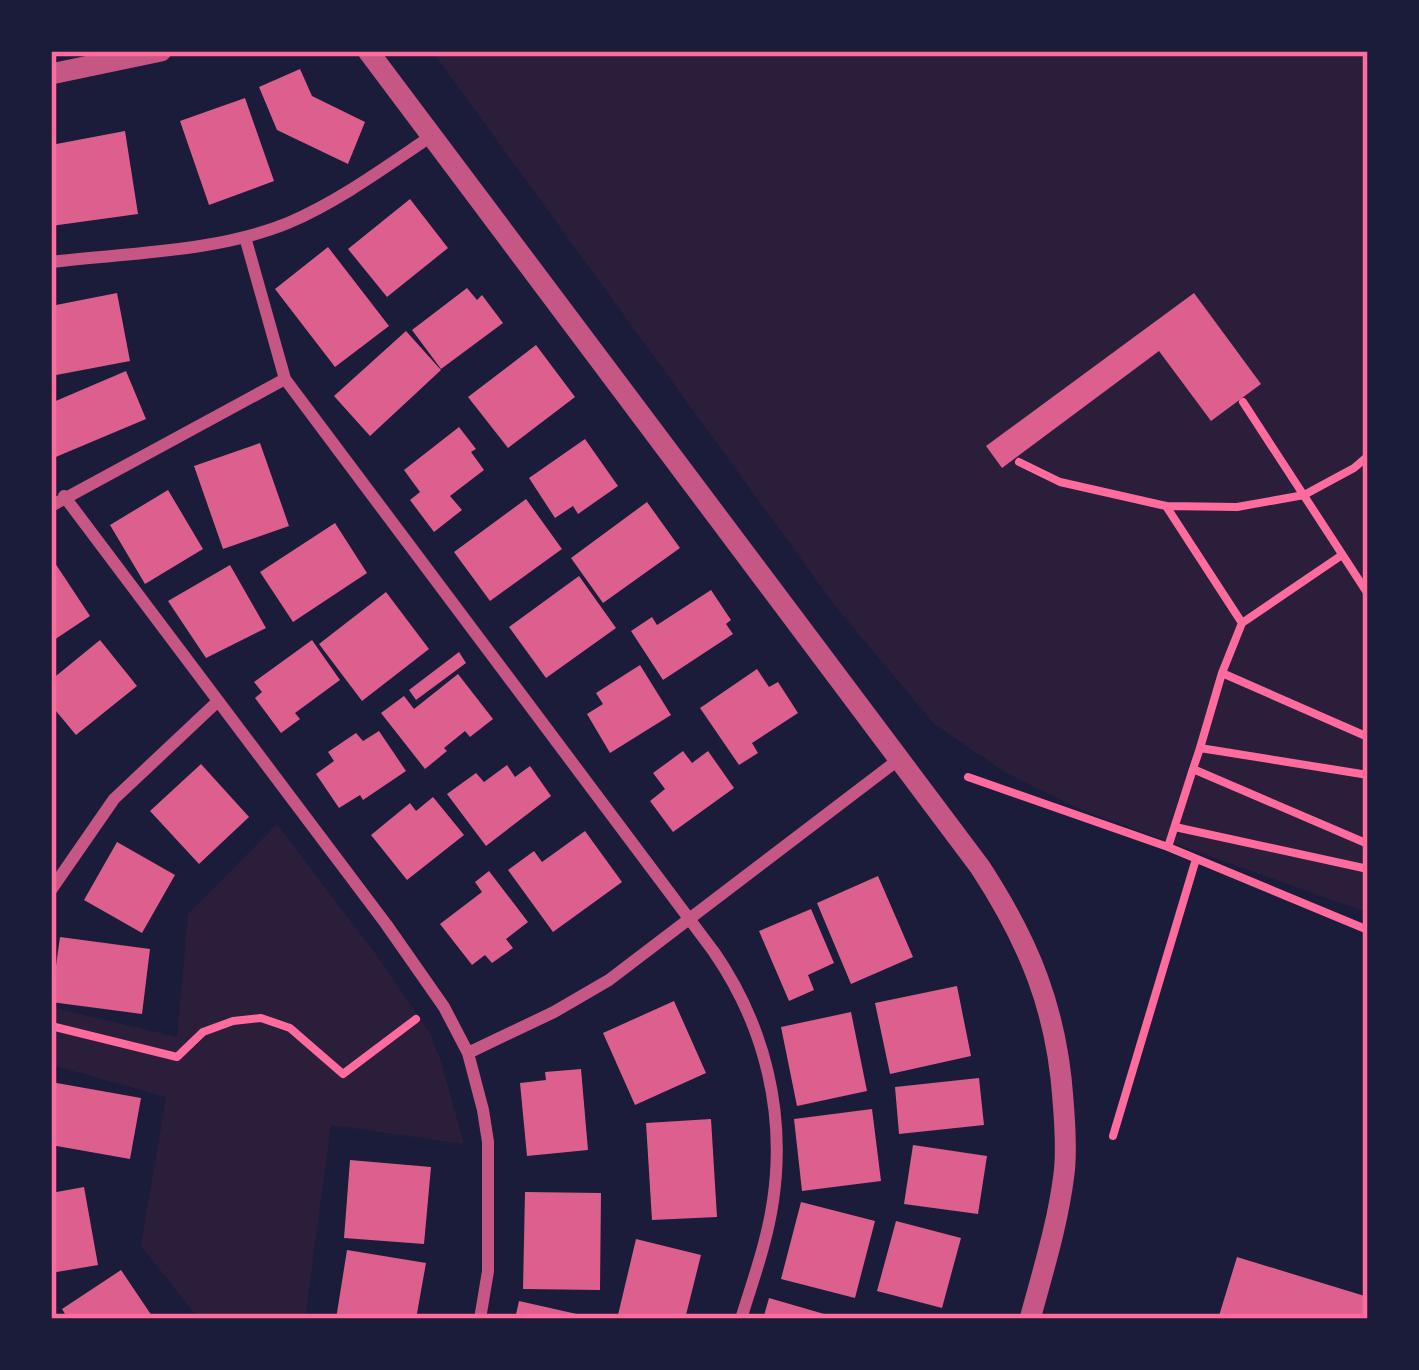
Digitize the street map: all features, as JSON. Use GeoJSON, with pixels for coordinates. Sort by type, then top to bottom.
{"type":"FeatureCollection","features":[{"type":"Feature","properties":{"kind":"street"},"geometry":{"type":"LineString","coordinates":[[51,74],[161,51]]}},
{"type":"Feature","properties":{"kind":"street"},"geometry":{"type":"LineString","coordinates":[[368,51],[1009,911],[1041,983],[1060,1056],[1066,1131],[1065,1170],[1030,1319]]}},
{"type":"Feature","properties":{"kind":"street"},"geometry":{"type":"LineString","coordinates":[[51,262],[203,244],[286,224],[335,200],[430,137]]}},
{"type":"Feature","properties":{"kind":"street"},"geometry":{"type":"LineString","coordinates":[[245,237],[285,379],[689,919],[734,981],[752,1018],[774,1102],[777,1154],[773,1198],[741,1319]]}},
{"type":"Feature","properties":{"kind":"street"},"geometry":{"type":"LineString","coordinates":[[51,506],[285,379]]}},
{"type":"Feature","properties":{"kind":"street"},"geometry":{"type":"LineString","coordinates":[[64,496],[386,924],[444,1006],[468,1053],[488,1142],[488,1271],[480,1319]]}},
{"type":"Feature","properties":{"kind":"street"},"geometry":{"type":"LineString","coordinates":[[51,890],[114,799],[217,702]]}},
{"type":"Feature","properties":{"kind":"street"},"geometry":{"type":"LineString","coordinates":[[468,1053],[609,980],[898,760]]}},
{"type":"Feature","properties":{"kind":"path"},"geometry":{"type":"LineString","coordinates":[[1243,402],[1368,594]]}},
{"type":"Feature","properties":{"kind":"path"},"geometry":{"type":"LineString","coordinates":[[1019,462],[1060,482],[1166,506],[1237,507],[1304,495],[1368,456]]}},
{"type":"Feature","properties":{"kind":"path"},"geometry":{"type":"LineString","coordinates":[[1166,506],[1242,622]]}},
{"type":"Feature","properties":{"kind":"path"},"geometry":{"type":"LineString","coordinates":[[1168,847],[1242,622],[1342,555]]}},
{"type":"Feature","properties":{"kind":"path"},"geometry":{"type":"LineString","coordinates":[[1222,674],[1368,737]]}},
{"type":"Feature","properties":{"kind":"path"},"geometry":{"type":"LineString","coordinates":[[1200,748],[1368,775]]}},
{"type":"Feature","properties":{"kind":"path"},"geometry":{"type":"LineString","coordinates":[[1193,769],[1368,844]]}},
{"type":"Feature","properties":{"kind":"path"},"geometry":{"type":"LineString","coordinates":[[968,777],[1168,847],[1368,931]]}},
{"type":"Feature","properties":{"kind":"path"},"geometry":{"type":"LineString","coordinates":[[1175,826],[1368,869]]}},
{"type":"Feature","properties":{"kind":"path"},"geometry":{"type":"LineString","coordinates":[[1113,1136],[1196,859]]}},
{"type":"Feature","properties":{"kind":"path"},"geometry":{"type":"LineString","coordinates":[[51,1026],[177,1058],[203,1032],[233,1021],[261,1018],[290,1028],[343,1074],[419,1017]]}},
{"type":"Feature","properties":{"kind":"shaded area"},"geometry":{"type":"Polygon","coordinates":[[[432,51],[1368,51],[1368,913],[1084,811],[1008,774],[934,724],[836,607],[432,51]]]}},
{"type":"Feature","properties":{"kind":"shaded area"},"geometry":{"type":"Polygon","coordinates":[[[277,824],[430,1033],[464,1144],[331,1125],[305,1319],[199,1319],[141,1246],[166,1097],[51,1065],[51,1007],[177,1037],[188,914],[277,824]]]}},
{"type":"Feature","properties":{"kind":"building"},"geometry":{"type":"Polygon","coordinates":[[[300,69],[312,96],[365,122],[348,164],[277,130],[259,87],[300,69]]]}},
{"type":"Feature","properties":{"kind":"building"},"geometry":{"type":"Polygon","coordinates":[[[245,98],[274,181],[209,205],[180,121],[245,98]]]}},
{"type":"Feature","properties":{"kind":"building"},"geometry":{"type":"Polygon","coordinates":[[[125,131],[138,214],[51,226],[51,145],[125,131]]]}},
{"type":"Feature","properties":{"kind":"building"},"geometry":{"type":"Polygon","coordinates":[[[410,199],[448,248],[387,297],[348,249],[410,199]]]}},
{"type":"Feature","properties":{"kind":"building"},"geometry":{"type":"Polygon","coordinates":[[[328,247],[389,326],[335,367],[275,289],[328,247]]]}},
{"type":"Feature","properties":{"kind":"building"},"geometry":{"type":"Polygon","coordinates":[[[467,288],[477,300],[482,295],[503,323],[441,369],[412,330],[467,288]]]}},
{"type":"Feature","properties":{"kind":"building"},"geometry":{"type":"Polygon","coordinates":[[[117,293],[130,361],[51,376],[51,306],[117,293]]]}},
{"type":"Feature","properties":{"kind":"building"},"geometry":{"type":"Polygon","coordinates":[[[1194,293],[1261,384],[1211,421],[1159,351],[1002,468],[986,446],[1194,293]]]}},
{"type":"Feature","properties":{"kind":"building"},"geometry":{"type":"Polygon","coordinates":[[[406,331],[441,370],[370,436],[334,396],[406,331]]]}},
{"type":"Feature","properties":{"kind":"building"},"geometry":{"type":"Polygon","coordinates":[[[536,345],[575,397],[508,448],[468,397],[536,345]]]}},
{"type":"Feature","properties":{"kind":"building"},"geometry":{"type":"Polygon","coordinates":[[[126,371],[146,419],[51,459],[51,403],[126,371]]]}},
{"type":"Feature","properties":{"kind":"building"},"geometry":{"type":"Polygon","coordinates":[[[459,427],[476,449],[471,452],[484,470],[450,496],[462,510],[434,532],[410,500],[420,492],[404,470],[459,427]]]}},
{"type":"Feature","properties":{"kind":"building"},"geometry":{"type":"Polygon","coordinates":[[[585,439],[618,486],[578,514],[573,506],[555,518],[529,478],[585,439]]]}},
{"type":"Feature","properties":{"kind":"building"},"geometry":{"type":"Polygon","coordinates":[[[260,443],[289,526],[223,549],[194,466],[260,443]]]}},
{"type":"Feature","properties":{"kind":"building"},"geometry":{"type":"Polygon","coordinates":[[[168,490],[203,549],[145,584],[110,525],[168,490]]]}},
{"type":"Feature","properties":{"kind":"building"},"geometry":{"type":"Polygon","coordinates":[[[526,499],[562,549],[490,601],[454,552],[526,499]]]}},
{"type":"Feature","properties":{"kind":"building"},"geometry":{"type":"Polygon","coordinates":[[[647,502],[680,548],[603,603],[571,558],[647,502]]]}},
{"type":"Feature","properties":{"kind":"building"},"geometry":{"type":"Polygon","coordinates":[[[335,523],[367,573],[293,622],[260,572],[335,523]]]}},
{"type":"Feature","properties":{"kind":"building"},"geometry":{"type":"Polygon","coordinates":[[[51,557],[90,616],[51,642],[51,557]]]}},
{"type":"Feature","properties":{"kind":"building"},"geometry":{"type":"Polygon","coordinates":[[[230,565],[266,628],[206,658],[168,601],[230,565]]]}},
{"type":"Feature","properties":{"kind":"building"},"geometry":{"type":"Polygon","coordinates":[[[579,576],[616,628],[546,678],[509,627],[579,576]]]}},
{"type":"Feature","properties":{"kind":"building"},"geometry":{"type":"Polygon","coordinates":[[[711,590],[731,620],[726,624],[733,634],[663,680],[631,631],[652,617],[657,625],[711,590]]]}},
{"type":"Feature","properties":{"kind":"building"},"geometry":{"type":"Polygon","coordinates":[[[386,592],[429,649],[362,701],[319,644],[386,592]]]}},
{"type":"Feature","properties":{"kind":"building"},"geometry":{"type":"Polygon","coordinates":[[[100,640],[137,686],[76,735],[51,705],[51,680],[100,640]]]}},
{"type":"Feature","properties":{"kind":"building"},"geometry":{"type":"Polygon","coordinates":[[[312,640],[340,680],[295,713],[300,719],[281,733],[255,698],[262,692],[254,682],[312,640]]]}},
{"type":"Feature","properties":{"kind":"building"},"geometry":{"type":"Polygon","coordinates":[[[459,652],[466,663],[416,700],[409,690],[459,652]]]}},
{"type":"Feature","properties":{"kind":"building"},"geometry":{"type":"Polygon","coordinates":[[[640,665],[671,715],[610,753],[587,714],[603,704],[596,693],[640,665]]]}},
{"type":"Feature","properties":{"kind":"building"},"geometry":{"type":"Polygon","coordinates":[[[757,669],[769,687],[778,682],[798,713],[752,743],[758,753],[739,765],[700,708],[757,669]]]}},
{"type":"Feature","properties":{"kind":"building"},"geometry":{"type":"Polygon","coordinates":[[[458,674],[493,719],[470,737],[465,731],[425,769],[381,713],[404,696],[414,709],[458,674]]]}},
{"type":"Feature","properties":{"kind":"building"},"geometry":{"type":"Polygon","coordinates":[[[379,731],[406,771],[363,800],[360,795],[339,808],[316,774],[334,761],[328,752],[356,733],[363,741],[379,731]]]}},
{"type":"Feature","properties":{"kind":"building"},"geometry":{"type":"Polygon","coordinates":[[[683,751],[692,763],[708,751],[734,788],[673,832],[650,801],[665,789],[653,773],[683,751]]]}},
{"type":"Feature","properties":{"kind":"building"},"geometry":{"type":"Polygon","coordinates":[[[201,764],[249,817],[199,864],[150,811],[201,764]]]}},
{"type":"Feature","properties":{"kind":"building"},"geometry":{"type":"Polygon","coordinates":[[[507,765],[515,777],[530,766],[551,796],[486,846],[447,794],[476,773],[484,782],[507,765]]]}},
{"type":"Feature","properties":{"kind":"building"},"geometry":{"type":"Polygon","coordinates":[[[433,797],[464,835],[407,880],[371,835],[410,803],[416,811],[433,797]]]}},
{"type":"Feature","properties":{"kind":"building"},"geometry":{"type":"Polygon","coordinates":[[[585,831],[622,882],[553,932],[508,870],[534,851],[542,862],[585,831]]]}},
{"type":"Feature","properties":{"kind":"building"},"geometry":{"type":"Polygon","coordinates":[[[117,842],[175,875],[142,933],[84,900],[117,842]]]}},
{"type":"Feature","properties":{"kind":"building"},"geometry":{"type":"Polygon","coordinates":[[[489,871],[528,922],[506,939],[513,948],[492,963],[485,955],[472,965],[440,924],[482,892],[475,882],[489,871]]]}},
{"type":"Feature","properties":{"kind":"building"},"geometry":{"type":"Polygon","coordinates":[[[878,876],[913,957],[851,984],[817,903],[878,876]]]}},
{"type":"Feature","properties":{"kind":"building"},"geometry":{"type":"Polygon","coordinates":[[[811,909],[834,963],[808,975],[814,990],[789,1001],[759,931],[811,909]]]}},
{"type":"Feature","properties":{"kind":"building"},"geometry":{"type":"Polygon","coordinates":[[[60,937],[150,949],[142,1014],[51,1002],[60,937]]]}},
{"type":"Feature","properties":{"kind":"building"},"geometry":{"type":"Polygon","coordinates":[[[957,986],[971,1056],[890,1074],[875,1003],[957,986]]]}},
{"type":"Feature","properties":{"kind":"building"},"geometry":{"type":"Polygon","coordinates":[[[674,1001],[706,1073],[635,1105],[603,1033],[674,1001]]]}},
{"type":"Feature","properties":{"kind":"building"},"geometry":{"type":"Polygon","coordinates":[[[851,1012],[867,1091],[797,1106],[781,1027],[851,1012]]]}},
{"type":"Feature","properties":{"kind":"building"},"geometry":{"type":"Polygon","coordinates":[[[581,1069],[588,1150],[527,1156],[520,1083],[546,1080],[545,1072],[581,1069]]]}},
{"type":"Feature","properties":{"kind":"building"},"geometry":{"type":"Polygon","coordinates":[[[979,1078],[984,1125],[899,1134],[895,1087],[979,1078]]]}},
{"type":"Feature","properties":{"kind":"building"},"geometry":{"type":"Polygon","coordinates":[[[51,1082],[141,1098],[130,1159],[51,1145],[51,1082]]]}},
{"type":"Feature","properties":{"kind":"building"},"geometry":{"type":"Polygon","coordinates":[[[872,1109],[881,1181],[802,1191],[794,1119],[872,1109]]]}},
{"type":"Feature","properties":{"kind":"building"},"geometry":{"type":"Polygon","coordinates":[[[711,1119],[717,1217],[652,1220],[646,1123],[711,1119]]]}},
{"type":"Feature","properties":{"kind":"building"},"geometry":{"type":"Polygon","coordinates":[[[913,1145],[987,1156],[978,1214],[904,1204],[913,1145]]]}},
{"type":"Feature","properties":{"kind":"building"},"geometry":{"type":"Polygon","coordinates":[[[350,1160],[431,1167],[424,1244],[344,1238],[350,1160]]]}},
{"type":"Feature","properties":{"kind":"building"},"geometry":{"type":"Polygon","coordinates":[[[84,1187],[98,1265],[51,1273],[51,1193],[84,1187]]]}},
{"type":"Feature","properties":{"kind":"building"},"geometry":{"type":"Polygon","coordinates":[[[525,1192],[601,1193],[600,1290],[523,1289],[525,1192]]]}},
{"type":"Feature","properties":{"kind":"building"},"geometry":{"type":"Polygon","coordinates":[[[801,1202],[875,1221],[855,1298],[781,1279],[801,1202]]]}},
{"type":"Feature","properties":{"kind":"building"},"geometry":{"type":"Polygon","coordinates":[[[896,1221],[961,1238],[942,1308],[877,1291],[896,1221]]]}},
{"type":"Feature","properties":{"kind":"building"},"geometry":{"type":"Polygon","coordinates":[[[636,1239],[701,1255],[685,1319],[618,1315],[636,1239]]]}},
{"type":"Feature","properties":{"kind":"building"},"geometry":{"type":"Polygon","coordinates":[[[347,1250],[426,1263],[416,1319],[336,1319],[347,1250]]]}},
{"type":"Feature","properties":{"kind":"building"},"geometry":{"type":"Polygon","coordinates":[[[1237,1257],[1368,1297],[1368,1319],[1218,1319],[1237,1257]]]}},
{"type":"Feature","properties":{"kind":"building"},"geometry":{"type":"Polygon","coordinates":[[[121,1270],[154,1319],[68,1319],[62,1309],[121,1270]]]}},
{"type":"Feature","properties":{"kind":"building"},"geometry":{"type":"Polygon","coordinates":[[[769,1298],[838,1318],[838,1319],[763,1319],[769,1298]]]}},
{"type":"Feature","properties":{"kind":"building"},"geometry":{"type":"Polygon","coordinates":[[[519,1301],[590,1317],[590,1319],[515,1319],[519,1301]]]}}]}
